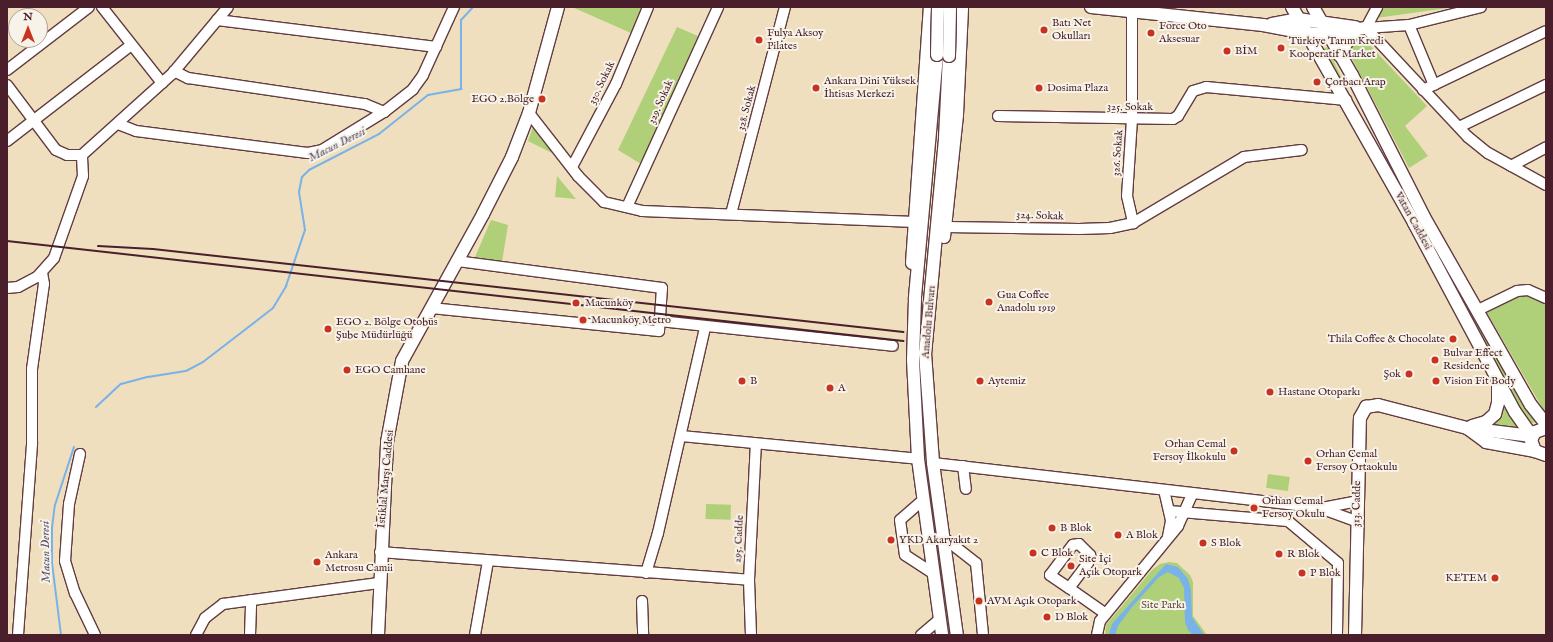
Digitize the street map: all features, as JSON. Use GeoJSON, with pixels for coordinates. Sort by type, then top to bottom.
{"type":"FeatureCollection","features":[{"type":"Feature","properties":{"kind":"main road","name":"İstiklal Marşı Caddesi"},"geometry":{"type":"LineString","coordinates":[[378,635],[380,552],[387,442],[402,361],[498,187],[530,113],[558,7]]}},
{"type":"Feature","properties":{"kind":"main road"},"geometry":{"type":"LineString","coordinates":[[914,332],[911,279],[930,7]]}},
{"type":"Feature","properties":{"kind":"main road","name":"Anadolu Bulvarı"},"geometry":{"type":"LineString","coordinates":[[938,7],[937,55],[914,332],[918,459],[942,635]]}},
{"type":"Feature","properties":{"kind":"main road","name":"Anadolu Bulvarı"},"geometry":{"type":"LineString","coordinates":[[950,7],[945,139],[925,353],[927,404],[933,463],[958,635]]}},
{"type":"Feature","properties":{"kind":"main road"},"geometry":{"type":"LineString","coordinates":[[928,330],[933,323],[946,227],[958,116],[962,7]]}},
{"type":"Feature","properties":{"kind":"main road"},"geometry":{"type":"LineString","coordinates":[[1091,7],[1263,25],[1305,33],[1327,34],[1366,28]]}},
{"type":"Feature","properties":{"kind":"main road","name":"Vatan Caddesi"},"geometry":{"type":"LineString","coordinates":[[1292,7],[1305,33],[1346,100],[1498,378],[1515,412],[1532,436],[1531,444],[1541,453]]}},
{"type":"Feature","properties":{"kind":"main road","name":"Vatan Caddesi"},"geometry":{"type":"LineString","coordinates":[[1313,7],[1339,55],[1352,75],[1424,217],[1531,405],[1546,424]]}},
{"type":"Feature","properties":{"kind":"main road"},"geometry":{"type":"LineString","coordinates":[[1263,25],[1298,19],[1366,28]]}},
{"type":"Feature","properties":{"kind":"main road"},"geometry":{"type":"LineString","coordinates":[[929,29],[946,24],[961,29]]}},
{"type":"Feature","properties":{"kind":"main road"},"geometry":{"type":"LineString","coordinates":[[1339,55],[1354,31]]}},
{"type":"Feature","properties":{"kind":"main road"},"geometry":{"type":"LineString","coordinates":[[1467,428],[1486,422],[1495,414],[1498,403],[1498,378]]}},
{"type":"Feature","properties":{"kind":"main road","name":"313. Cadde"},"geometry":{"type":"LineString","coordinates":[[1355,635],[1356,521],[1360,418],[1366,407],[1378,405],[1467,428],[1532,436]]}},
{"type":"Feature","properties":{"kind":"main road","name":"313. Cadde"},"geometry":{"type":"LineString","coordinates":[[1467,428],[1486,442],[1541,453]]}},
{"type":"Feature","properties":{"kind":"main road"},"geometry":{"type":"LineString","coordinates":[[1532,436],[1538,430],[1546,428]]}},
{"type":"Feature","properties":{"kind":"street"},"geometry":{"type":"LineString","coordinates":[[7,70],[89,7]]}},
{"type":"Feature","properties":{"kind":"street"},"geometry":{"type":"LineString","coordinates":[[102,7],[162,83]]}},
{"type":"Feature","properties":{"kind":"street"},"geometry":{"type":"LineString","coordinates":[[7,84],[56,150],[67,155],[82,155],[118,124],[174,71],[228,7]]}},
{"type":"Feature","properties":{"kind":"street"},"geometry":{"type":"LineString","coordinates":[[118,124],[136,131],[313,152],[326,148],[384,112],[418,82],[454,7]]}},
{"type":"Feature","properties":{"kind":"street","name":"330. Sokak"},"geometry":{"type":"LineString","coordinates":[[572,167],[616,84],[648,7]]}},
{"type":"Feature","properties":{"kind":"street","name":"329. Sokak"},"geometry":{"type":"LineString","coordinates":[[627,207],[718,7]]}},
{"type":"Feature","properties":{"kind":"street","name":"328. Sokak"},"geometry":{"type":"LineString","coordinates":[[731,214],[785,7]]}},
{"type":"Feature","properties":{"kind":"street"},"geometry":{"type":"LineString","coordinates":[[1366,28],[1377,7]]}},
{"type":"Feature","properties":{"kind":"street"},"geometry":{"type":"LineString","coordinates":[[1366,28],[1409,25],[1481,7]]}},
{"type":"Feature","properties":{"kind":"street","name":"326. Sokak"},"geometry":{"type":"LineString","coordinates":[[1132,11],[1132,119],[1127,196],[1133,224]]}},
{"type":"Feature","properties":{"kind":"street"},"geometry":{"type":"LineString","coordinates":[[217,20],[436,47]]}},
{"type":"Feature","properties":{"kind":"street"},"geometry":{"type":"LineString","coordinates":[[1409,25],[1434,85]]}},
{"type":"Feature","properties":{"kind":"street"},"geometry":{"type":"LineString","coordinates":[[1366,28],[1459,127],[1488,153],[1546,185]]}},
{"type":"Feature","properties":{"kind":"street"},"geometry":{"type":"LineString","coordinates":[[1423,90],[1546,31]]}},
{"type":"Feature","properties":{"kind":"street"},"geometry":{"type":"LineString","coordinates":[[7,141],[33,119],[131,45]]}},
{"type":"Feature","properties":{"kind":"street"},"geometry":{"type":"LineString","coordinates":[[174,71],[188,78],[365,104],[384,112]]}},
{"type":"Feature","properties":{"kind":"street"},"geometry":{"type":"LineString","coordinates":[[1459,127],[1546,85]]}},
{"type":"Feature","properties":{"kind":"street","name":"325. Sokak"},"geometry":{"type":"LineString","coordinates":[[998,116],[1173,119],[1178,116],[1190,95],[1198,89],[1214,87],[1248,89],[1346,100]]}},
{"type":"Feature","properties":{"kind":"street"},"geometry":{"type":"LineString","coordinates":[[530,113],[572,167],[604,202],[642,211],[915,222]]}},
{"type":"Feature","properties":{"kind":"street"},"geometry":{"type":"LineString","coordinates":[[1511,166],[1546,147]]}},
{"type":"Feature","properties":{"kind":"street"},"geometry":{"type":"LineString","coordinates":[[1133,224],[1244,157],[1302,150]]}},
{"type":"Feature","properties":{"kind":"street"},"geometry":{"type":"LineString","coordinates":[[7,288],[18,287],[42,274],[54,258],[83,176],[82,155]]}},
{"type":"Feature","properties":{"kind":"street","name":"324. Sokak"},"geometry":{"type":"LineString","coordinates":[[946,227],[1079,229],[1110,228],[1133,224]]}},
{"type":"Feature","properties":{"kind":"street"},"geometry":{"type":"LineString","coordinates":[[431,308],[659,331],[662,288],[458,261]]}},
{"type":"Feature","properties":{"kind":"street"},"geometry":{"type":"LineString","coordinates":[[18,635],[32,443],[32,369],[44,284],[42,274]]}},
{"type":"Feature","properties":{"kind":"street"},"geometry":{"type":"LineString","coordinates":[[1478,310],[1517,291],[1528,290],[1546,298]]}},
{"type":"Feature","properties":{"kind":"street"},"geometry":{"type":"LineString","coordinates":[[660,321],[705,328],[893,346]]}},
{"type":"Feature","properties":{"kind":"street"},"geometry":{"type":"LineString","coordinates":[[646,573],[681,436],[705,328]]}},
{"type":"Feature","properties":{"kind":"street"},"geometry":{"type":"LineString","coordinates":[[681,436],[918,459]]}},
{"type":"Feature","properties":{"kind":"street","name":"295. Cadde"},"geometry":{"type":"LineString","coordinates":[[751,635],[749,580],[756,444]]}},
{"type":"Feature","properties":{"kind":"street"},"geometry":{"type":"LineString","coordinates":[[80,454],[68,504],[65,561],[75,593],[95,635]]}},
{"type":"Feature","properties":{"kind":"street"},"geometry":{"type":"LineString","coordinates":[[933,463],[1320,508],[1356,521]]}},
{"type":"Feature","properties":{"kind":"street"},"geometry":{"type":"LineString","coordinates":[[963,466],[966,489]]}},
{"type":"Feature","properties":{"kind":"street"},"geometry":{"type":"LineString","coordinates":[[1164,490],[1171,521],[1168,540]]}},
{"type":"Feature","properties":{"kind":"street"},"geometry":{"type":"LineString","coordinates":[[1097,635],[1100,621],[1178,526],[1183,512],[1193,493]]}},
{"type":"Feature","properties":{"kind":"street"},"geometry":{"type":"LineString","coordinates":[[923,500],[900,520],[905,555],[933,573]]}},
{"type":"Feature","properties":{"kind":"street"},"geometry":{"type":"LineString","coordinates":[[1320,508],[1357,501]]}},
{"type":"Feature","properties":{"kind":"street"},"geometry":{"type":"LineString","coordinates":[[1169,511],[1288,521],[1338,563],[1337,635]]}},
{"type":"Feature","properties":{"kind":"street"},"geometry":{"type":"LineString","coordinates":[[944,538],[976,563],[983,635]]}},
{"type":"Feature","properties":{"kind":"street"},"geometry":{"type":"LineString","coordinates":[[380,552],[749,580]]}},
{"type":"Feature","properties":{"kind":"street"},"geometry":{"type":"LineString","coordinates":[[475,635],[488,561]]}},
{"type":"Feature","properties":{"kind":"street"},"geometry":{"type":"LineString","coordinates":[[196,635],[206,618],[223,604],[294,596],[379,583]]}},
{"type":"Feature","properties":{"kind":"street"},"geometry":{"type":"LineString","coordinates":[[1069,588],[1106,614]]}},
{"type":"Feature","properties":{"kind":"street"},"geometry":{"type":"LineString","coordinates":[[250,635],[251,600]]}},
{"type":"Feature","properties":{"kind":"street"},"geometry":{"type":"LineString","coordinates":[[642,601],[643,635]]}},
{"type":"Feature","properties":{"kind":"street"},"geometry":{"type":"LineString","coordinates":[[921,635],[940,619]]}},
{"type":"Feature","properties":{"kind":"green space"},"geometry":{"type":"Polygon","coordinates":[[[572,7],[641,7],[631,33],[572,7]]]}},
{"type":"Feature","properties":{"kind":"green space"},"geometry":{"type":"Polygon","coordinates":[[[1382,7],[1448,7],[1448,8],[1376,18],[1382,7]]]}},
{"type":"Feature","properties":{"kind":"green space"},"geometry":{"type":"Polygon","coordinates":[[[677,27],[698,36],[641,164],[618,150],[677,27]]]}},
{"type":"Feature","properties":{"kind":"green space"},"geometry":{"type":"Polygon","coordinates":[[[1357,38],[1366,41],[1427,106],[1405,126],[1428,156],[1409,168],[1348,51],[1352,42],[1357,38]]]}},
{"type":"Feature","properties":{"kind":"green space"},"geometry":{"type":"Polygon","coordinates":[[[1327,47],[1356,108],[1537,421],[1529,425],[1454,282],[1322,50],[1327,47]]]}},
{"type":"Feature","properties":{"kind":"green space"},"geometry":{"type":"Polygon","coordinates":[[[533,127],[558,156],[528,141],[533,127]]]}},
{"type":"Feature","properties":{"kind":"green space"},"geometry":{"type":"Polygon","coordinates":[[[557,176],[576,199],[555,197],[557,176]]]}},
{"type":"Feature","properties":{"kind":"green space"},"geometry":{"type":"Polygon","coordinates":[[[491,220],[508,225],[502,262],[475,257],[491,220]]]}},
{"type":"Feature","properties":{"kind":"green space"},"geometry":{"type":"Polygon","coordinates":[[[1530,294],[1546,303],[1546,414],[1486,311],[1518,295],[1530,294]]]}},
{"type":"Feature","properties":{"kind":"green space"},"geometry":{"type":"Polygon","coordinates":[[[1501,391],[1517,427],[1494,425],[1502,411],[1501,391]]]}},
{"type":"Feature","properties":{"kind":"green space"},"geometry":{"type":"Polygon","coordinates":[[[1268,474],[1290,477],[1288,491],[1266,488],[1268,474]]]}},
{"type":"Feature","properties":{"kind":"green space"},"geometry":{"type":"Polygon","coordinates":[[[706,504],[731,505],[730,520],[705,519],[706,504]]]}},
{"type":"Feature","properties":{"kind":"green space","name":"Site Parkı"},"geometry":{"type":"Polygon","coordinates":[[[1169,562],[1177,563],[1190,575],[1193,582],[1193,616],[1207,635],[1105,635],[1106,625],[1152,570],[1160,564],[1169,562]]]}},
{"type":"Feature","properties":{"kind":"water"},"geometry":{"type":"Polygon","coordinates":[[[1166,564],[1178,567],[1188,579],[1191,590],[1192,617],[1204,635],[1193,635],[1188,630],[1185,622],[1184,588],[1179,578],[1168,572],[1159,577],[1132,607],[1118,626],[1115,635],[1109,635],[1112,624],[1166,564]]]}},
{"type":"Feature","properties":{"kind":"waterway","name":"Macun Deresi"},"geometry":{"type":"LineString","coordinates":[[96,407],[121,384],[148,377],[186,371],[203,362],[273,308],[286,286],[305,230],[299,192],[302,177],[309,170],[379,134],[428,95],[461,89],[461,20],[473,7]]}},
{"type":"Feature","properties":{"kind":"waterway","name":"Macun Deresi"},"geometry":{"type":"LineString","coordinates":[[61,635],[52,563],[52,528],[55,505],[74,447]]}},
{"type":"Feature","properties":{"kind":"railway"},"geometry":{"type":"LineString","coordinates":[[7,241],[903,341]]}},
{"type":"Feature","properties":{"kind":"railway"},"geometry":{"type":"LineString","coordinates":[[98,246],[153,249],[903,332]]}},
{"type":"Feature","properties":{"kind":"place","name":"Batı Net Okulları"},"geometry":{"type":"Point","coordinates":[1044,30]}},
{"type":"Feature","properties":{"kind":"place","name":"Force Oto Aksesuar"},"geometry":{"type":"Point","coordinates":[1151,33]}},
{"type":"Feature","properties":{"kind":"place","name":"Fulya Aksoy Pilates"},"geometry":{"type":"Point","coordinates":[759,40]}},
{"type":"Feature","properties":{"kind":"place","name":"Türkiye Tarım Kredi Kooperatif Market"},"geometry":{"type":"Point","coordinates":[1281,48]}},
{"type":"Feature","properties":{"kind":"place","name":"BİM"},"geometry":{"type":"Point","coordinates":[1227,51]}},
{"type":"Feature","properties":{"kind":"place","name":"Çorbacı Arap"},"geometry":{"type":"Point","coordinates":[1317,82]}},
{"type":"Feature","properties":{"kind":"place","name":"Ankara Dini Yüksek İhtisas Merkezi"},"geometry":{"type":"Point","coordinates":[816,88]}},
{"type":"Feature","properties":{"kind":"place","name":"Dosima Plaza"},"geometry":{"type":"Point","coordinates":[1039,88]}},
{"type":"Feature","properties":{"kind":"place","name":"EGO 2.Bölge"},"geometry":{"type":"Point","coordinates":[542,99]}},
{"type":"Feature","properties":{"kind":"place","name":"Gua Coffee Anadolu 1919"},"geometry":{"type":"Point","coordinates":[989,302]}},
{"type":"Feature","properties":{"kind":"place","name":"Macunköy"},"geometry":{"type":"Point","coordinates":[576,303]}},
{"type":"Feature","properties":{"kind":"place","name":"Macunköy Metro"},"geometry":{"type":"Point","coordinates":[583,320]}},
{"type":"Feature","properties":{"kind":"place","name":"EGO 2. Bölge Otobüs Şube Müdürlüğü"},"geometry":{"type":"Point","coordinates":[328,329]}},
{"type":"Feature","properties":{"kind":"place","name":"Thila Coffee & Chocolate"},"geometry":{"type":"Point","coordinates":[1453,339]}},
{"type":"Feature","properties":{"kind":"place","name":"Bulvar Effect Residence"},"geometry":{"type":"Point","coordinates":[1435,360]}},
{"type":"Feature","properties":{"kind":"place","name":"EGO Camhane"},"geometry":{"type":"Point","coordinates":[347,370]}},
{"type":"Feature","properties":{"kind":"place","name":"Şok"},"geometry":{"type":"Point","coordinates":[1409,374]}},
{"type":"Feature","properties":{"kind":"place","name":"B"},"geometry":{"type":"Point","coordinates":[742,381]}},
{"type":"Feature","properties":{"kind":"place","name":"Aytemiz"},"geometry":{"type":"Point","coordinates":[980,381]}},
{"type":"Feature","properties":{"kind":"place","name":"Vision Fit Body"},"geometry":{"type":"Point","coordinates":[1436,381]}},
{"type":"Feature","properties":{"kind":"place","name":"A"},"geometry":{"type":"Point","coordinates":[830,388]}},
{"type":"Feature","properties":{"kind":"place","name":"Hastane Otoparkı"},"geometry":{"type":"Point","coordinates":[1270,392]}},
{"type":"Feature","properties":{"kind":"place","name":"Orhan Cemal Fersoy İlkokulu"},"geometry":{"type":"Point","coordinates":[1234,451]}},
{"type":"Feature","properties":{"kind":"place","name":"Orhan Cemal Fersoy Ortaokulu"},"geometry":{"type":"Point","coordinates":[1308,461]}},
{"type":"Feature","properties":{"kind":"place","name":"Orhan Cemal Fersoy Okulu"},"geometry":{"type":"Point","coordinates":[1254,508]}},
{"type":"Feature","properties":{"kind":"place","name":"B Blok"},"geometry":{"type":"Point","coordinates":[1052,528]}},
{"type":"Feature","properties":{"kind":"place","name":"A Blok"},"geometry":{"type":"Point","coordinates":[1118,535]}},
{"type":"Feature","properties":{"kind":"place","name":"YKD Akaryakıt 2"},"geometry":{"type":"Point","coordinates":[891,540]}},
{"type":"Feature","properties":{"kind":"place","name":"S Blok"},"geometry":{"type":"Point","coordinates":[1203,543]}},
{"type":"Feature","properties":{"kind":"place","name":"C Blok"},"geometry":{"type":"Point","coordinates":[1033,553]}},
{"type":"Feature","properties":{"kind":"place","name":"R Blok"},"geometry":{"type":"Point","coordinates":[1279,554]}},
{"type":"Feature","properties":{"kind":"place","name":"Ankara Metrosu Camii"},"geometry":{"type":"Point","coordinates":[317,562]}},
{"type":"Feature","properties":{"kind":"place","name":"Site İçi Açık Otopark"},"geometry":{"type":"Point","coordinates":[1071,566]}},
{"type":"Feature","properties":{"kind":"place","name":"P Blok"},"geometry":{"type":"Point","coordinates":[1302,573]}},
{"type":"Feature","properties":{"kind":"place","name":"KETEM"},"geometry":{"type":"Point","coordinates":[1495,578]}},
{"type":"Feature","properties":{"kind":"place","name":"AVM Açık Otopark"},"geometry":{"type":"Point","coordinates":[979,601]}},
{"type":"Feature","properties":{"kind":"place","name":"D Blok"},"geometry":{"type":"Point","coordinates":[1047,617]}}]}
